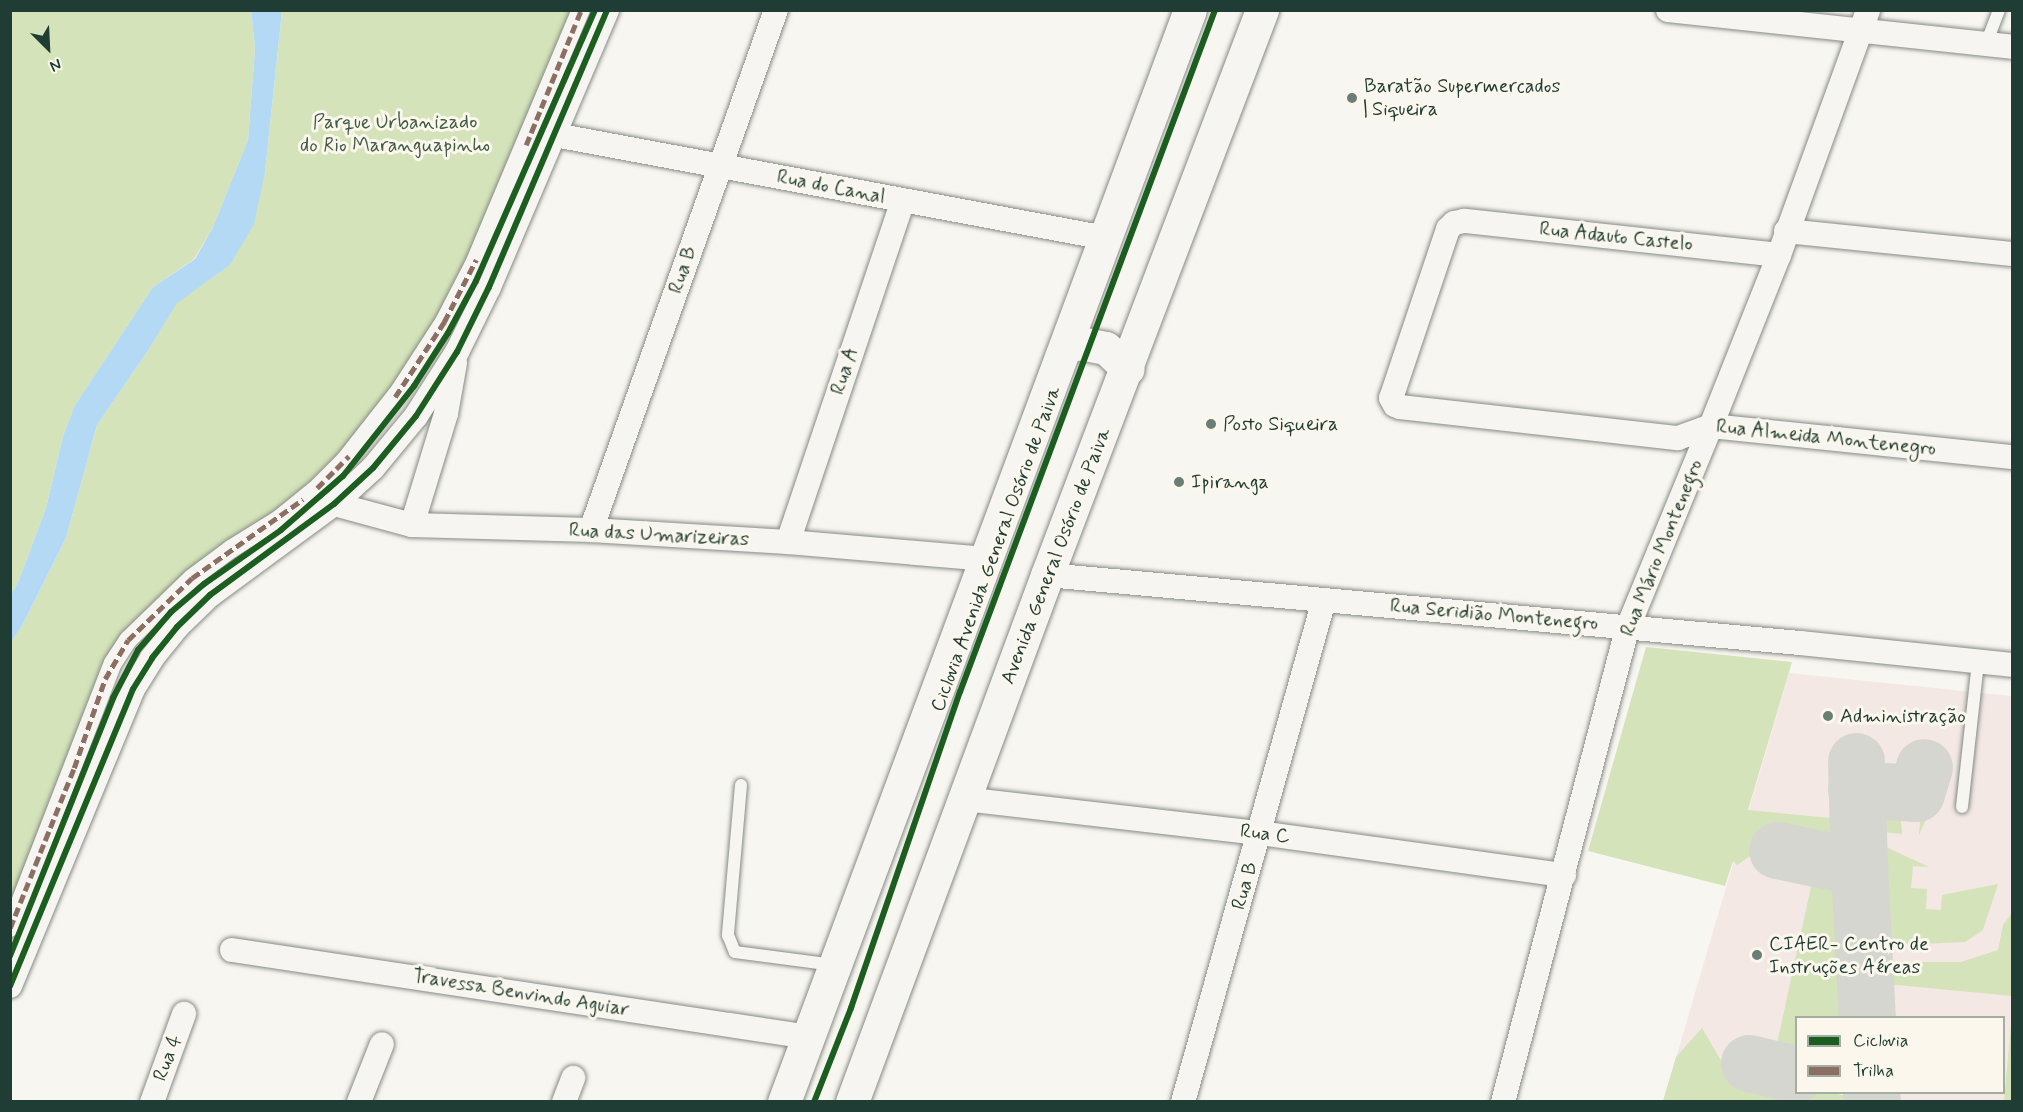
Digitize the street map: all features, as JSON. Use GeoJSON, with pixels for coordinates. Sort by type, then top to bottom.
{"type":"FeatureCollection","features":[{"type":"Feature","properties":{"kind":"main road"},"geometry":{"type":"LineString","coordinates":[[784,1101],[1190,10]]}},
{"type":"Feature","properties":{"kind":"main road","name":"Avenida General Osório de Paiva"},"geometry":{"type":"LineString","coordinates":[[852,1101],[1047,575],[1128,369],[1262,10]]}},
{"type":"Feature","properties":{"kind":"main road"},"geometry":{"type":"LineString","coordinates":[[1065,346],[1080,343],[1106,348],[1128,369]]}},
{"type":"Feature","properties":{"kind":"street"},"geometry":{"type":"LineString","coordinates":[[10,928],[113,663],[128,640],[192,578],[231,549],[279,519],[315,490],[345,460],[400,390],[444,322],[474,264],[581,10]]}},
{"type":"Feature","properties":{"kind":"street"},"geometry":{"type":"LineString","coordinates":[[10,986],[133,689],[152,658],[177,627],[210,595],[334,504],[373,468],[416,416],[457,352],[514,232],[607,10]]}},
{"type":"Feature","properties":{"kind":"street","name":"Rua B"},"geometry":{"type":"LineString","coordinates":[[591,530],[776,10]]}},
{"type":"Feature","properties":{"kind":"street"},"geometry":{"type":"LineString","coordinates":[[1668,10],[1863,21],[2013,47]]}},
{"type":"Feature","properties":{"kind":"street","name":"Rua Mário Montenegro"},"geometry":{"type":"LineString","coordinates":[[1503,1101],[1628,627],[1779,255],[1863,21]]}},
{"type":"Feature","properties":{"kind":"street","name":"Rua do Canal"},"geometry":{"type":"LineString","coordinates":[[555,135],[1106,238]]}},
{"type":"Feature","properties":{"kind":"street","name":"Rua A"},"geometry":{"type":"LineString","coordinates":[[788,542],[903,201]]}},
{"type":"Feature","properties":{"kind":"street","name":"Rua Adauto Castelo"},"geometry":{"type":"LineString","coordinates":[[1393,402],[1391,393],[1448,230],[1454,223],[1464,221],[1779,255]]}},
{"type":"Feature","properties":{"kind":"street"},"geometry":{"type":"LineString","coordinates":[[1786,231],[2013,254]]}},
{"type":"Feature","properties":{"kind":"street"},"geometry":{"type":"LineString","coordinates":[[412,525],[446,414],[457,352]]}},
{"type":"Feature","properties":{"kind":"street","name":"Rua Almeida Montenegro"},"geometry":{"type":"LineString","coordinates":[[1393,402],[1400,407],[1678,438],[1711,426],[2013,457]]}},
{"type":"Feature","properties":{"kind":"street","name":"Rua das Umarizeiras"},"geometry":{"type":"LineString","coordinates":[[334,504],[412,525],[591,530],[788,542],[985,559]]}},
{"type":"Feature","properties":{"kind":"street","name":"Rua Seridião Montenegro"},"geometry":{"type":"LineString","coordinates":[[1047,575],[1628,627],[2013,666]]}},
{"type":"Feature","properties":{"kind":"street","name":"Rua B"},"geometry":{"type":"LineString","coordinates":[[1183,1101],[1324,600]]}},
{"type":"Feature","properties":{"kind":"street","name":"Rua C"},"geometry":{"type":"LineString","coordinates":[[964,799],[1260,833],[1564,875]]}},
{"type":"Feature","properties":{"kind":"street","name":"Travessa Benvindo Aguiar"},"geometry":{"type":"LineString","coordinates":[[232,950],[809,1037]]}},
{"type":"Feature","properties":{"kind":"street","name":"Rua 4"},"geometry":{"type":"LineString","coordinates":[[152,1101],[184,1014]]}},
{"type":"Feature","properties":{"kind":"street"},"geometry":{"type":"LineString","coordinates":[[359,1101],[382,1044]]}},
{"type":"Feature","properties":{"kind":"street"},"geometry":{"type":"LineString","coordinates":[[564,1101],[573,1078]]}},
{"type":"Feature","properties":{"kind":"lane"},"geometry":{"type":"LineString","coordinates":[[1986,44],[1999,10]]}},
{"type":"Feature","properties":{"kind":"lane"},"geometry":{"type":"LineString","coordinates":[[1962,807],[1978,662]]}},
{"type":"Feature","properties":{"kind":"lane"},"geometry":{"type":"LineString","coordinates":[[741,785],[728,935],[735,952],[835,965]]}},
{"type":"Feature","properties":{"kind":"shaded area"},"geometry":{"type":"Polygon","coordinates":[[[1789,673],[2012,696],[2012,1101],[1663,1102],[1789,673]]]}},
{"type":"Feature","properties":{"kind":"green space","name":"Parque Urbanizado do Rio Maranguapinho"},"geometry":{"type":"Polygon","coordinates":[[[11,11],[251,11],[255,48],[248,140],[213,227],[194,259],[153,287],[75,405],[63,436],[46,508],[19,580],[11,595],[11,11]]]}},
{"type":"Feature","properties":{"kind":"green space","name":"Parque Urbanizado do Rio Maranguapinho"},"geometry":{"type":"Polygon","coordinates":[[[282,11],[581,11],[474,264],[345,460],[128,640],[11,927],[11,642],[22,626],[66,538],[97,425],[149,349],[177,302],[230,265],[265,172],[282,11]]]}},
{"type":"Feature","properties":{"kind":"green space"},"geometry":{"type":"Polygon","coordinates":[[[1646,647],[1792,662],[1748,810],[1830,818],[1831,809],[1834,810],[1841,817],[1849,835],[1848,856],[1772,841],[1737,865],[1733,861],[1725,886],[1588,851],[1646,647]]]}},
{"type":"Feature","properties":{"kind":"green space"},"geometry":{"type":"Polygon","coordinates":[[[1936,798],[1919,835],[1921,807],[1923,800],[1936,798]]]}},
{"type":"Feature","properties":{"kind":"green space"},"geometry":{"type":"Polygon","coordinates":[[[1876,802],[1892,804],[1900,810],[1902,834],[1872,831],[1870,805],[1876,802]]]}},
{"type":"Feature","properties":{"kind":"green space"},"geometry":{"type":"Polygon","coordinates":[[[1873,841],[1929,867],[1913,866],[1911,888],[1927,889],[1926,909],[1941,910],[1942,895],[1998,884],[1983,930],[1965,942],[1894,945],[1875,934],[1873,841]]]}},
{"type":"Feature","properties":{"kind":"green space"},"geometry":{"type":"Polygon","coordinates":[[[1794,859],[1843,870],[1849,884],[1856,1016],[1795,1016],[1795,1067],[1776,1062],[1781,1043],[1777,1044],[1812,882],[1781,868],[1794,859]]]}},
{"type":"Feature","properties":{"kind":"green space"},"geometry":{"type":"Polygon","coordinates":[[[2012,913],[2012,996],[1877,983],[1896,962],[1961,962],[1998,950],[2003,925],[2012,913]]]}},
{"type":"Feature","properties":{"kind":"green space"},"geometry":{"type":"Polygon","coordinates":[[[2012,1015],[2012,1101],[2004,1101],[2012,1015]]]}},
{"type":"Feature","properties":{"kind":"green space"},"geometry":{"type":"Polygon","coordinates":[[[1702,1028],[1726,1069],[1795,1085],[1795,1094],[1836,1094],[1847,1096],[1854,1101],[1663,1101],[1676,1057],[1702,1028]]]}},
{"type":"Feature","properties":{"kind":"water"},"geometry":{"type":"Polygon","coordinates":[[[251,11],[282,11],[265,172],[254,224],[230,265],[177,303],[149,349],[97,425],[66,538],[22,626],[11,642],[11,595],[19,580],[46,508],[63,436],[75,405],[153,287],[195,259],[213,227],[248,140],[255,48],[251,11]]]}},
{"type":"Feature","properties":{"kind":"taxiway"},"geometry":{"type":"LineString","coordinates":[[1856,761],[1859,867]]}},
{"type":"Feature","properties":{"kind":"taxiway"},"geometry":{"type":"LineString","coordinates":[[1856,789],[1916,793],[1924,767]]}},
{"type":"Feature","properties":{"kind":"taxiway"},"geometry":{"type":"LineString","coordinates":[[1777,850],[1859,867],[1867,1016]]}},
{"type":"Feature","properties":{"kind":"taxiway"},"geometry":{"type":"LineString","coordinates":[[1749,1063],[1795,1074]]}},
{"type":"Feature","properties":{"kind":"taxiway"},"geometry":{"type":"LineString","coordinates":[[1871,1094],[1872,1102]]}},
{"type":"Feature","properties":{"kind":"marked path"},"geometry":{"type":"LineString","coordinates":[[526,145],[581,10]]}},
{"type":"Feature","properties":{"kind":"marked path"},"geometry":{"type":"LineString","coordinates":[[395,397],[444,322],[476,260]]}},
{"type":"Feature","properties":{"kind":"marked path"},"geometry":{"type":"LineString","coordinates":[[317,488],[349,456]]}},
{"type":"Feature","properties":{"kind":"marked path"},"geometry":{"type":"LineString","coordinates":[[10,928],[74,768],[105,679],[128,640],[192,578],[303,499]]}},
{"type":"Feature","properties":{"kind":"cycle path"},"geometry":{"type":"LineString","coordinates":[[10,956],[113,698],[138,650],[171,612],[204,584],[281,530],[343,476],[414,386],[448,333],[476,281],[595,10]]}},
{"type":"Feature","properties":{"kind":"cycle path"},"geometry":{"type":"LineString","coordinates":[[10,986],[133,689],[152,658],[177,627],[210,595],[334,504],[373,468],[416,416],[457,352],[489,287],[607,10]]}},
{"type":"Feature","properties":{"kind":"cycle path","name":"Ciclovia Avenida General Osório de Paiva"},"geometry":{"type":"LineString","coordinates":[[814,1102],[851,1008],[960,692],[1215,10]]}},
{"type":"Feature","properties":{"kind":"place","name":"Baratão Supermercados | Siqueira"},"geometry":{"type":"Point","coordinates":[1352,98]}},
{"type":"Feature","properties":{"kind":"place","name":"Posto Siqueira"},"geometry":{"type":"Point","coordinates":[1211,424]}},
{"type":"Feature","properties":{"kind":"place","name":"Ipiranga"},"geometry":{"type":"Point","coordinates":[1179,482]}},
{"type":"Feature","properties":{"kind":"place","name":"Administração"},"geometry":{"type":"Point","coordinates":[1828,716]}},
{"type":"Feature","properties":{"kind":"place","name":"CIAER- Centro de Instruções Aéreas"},"geometry":{"type":"Point","coordinates":[1757,955]}}]}
